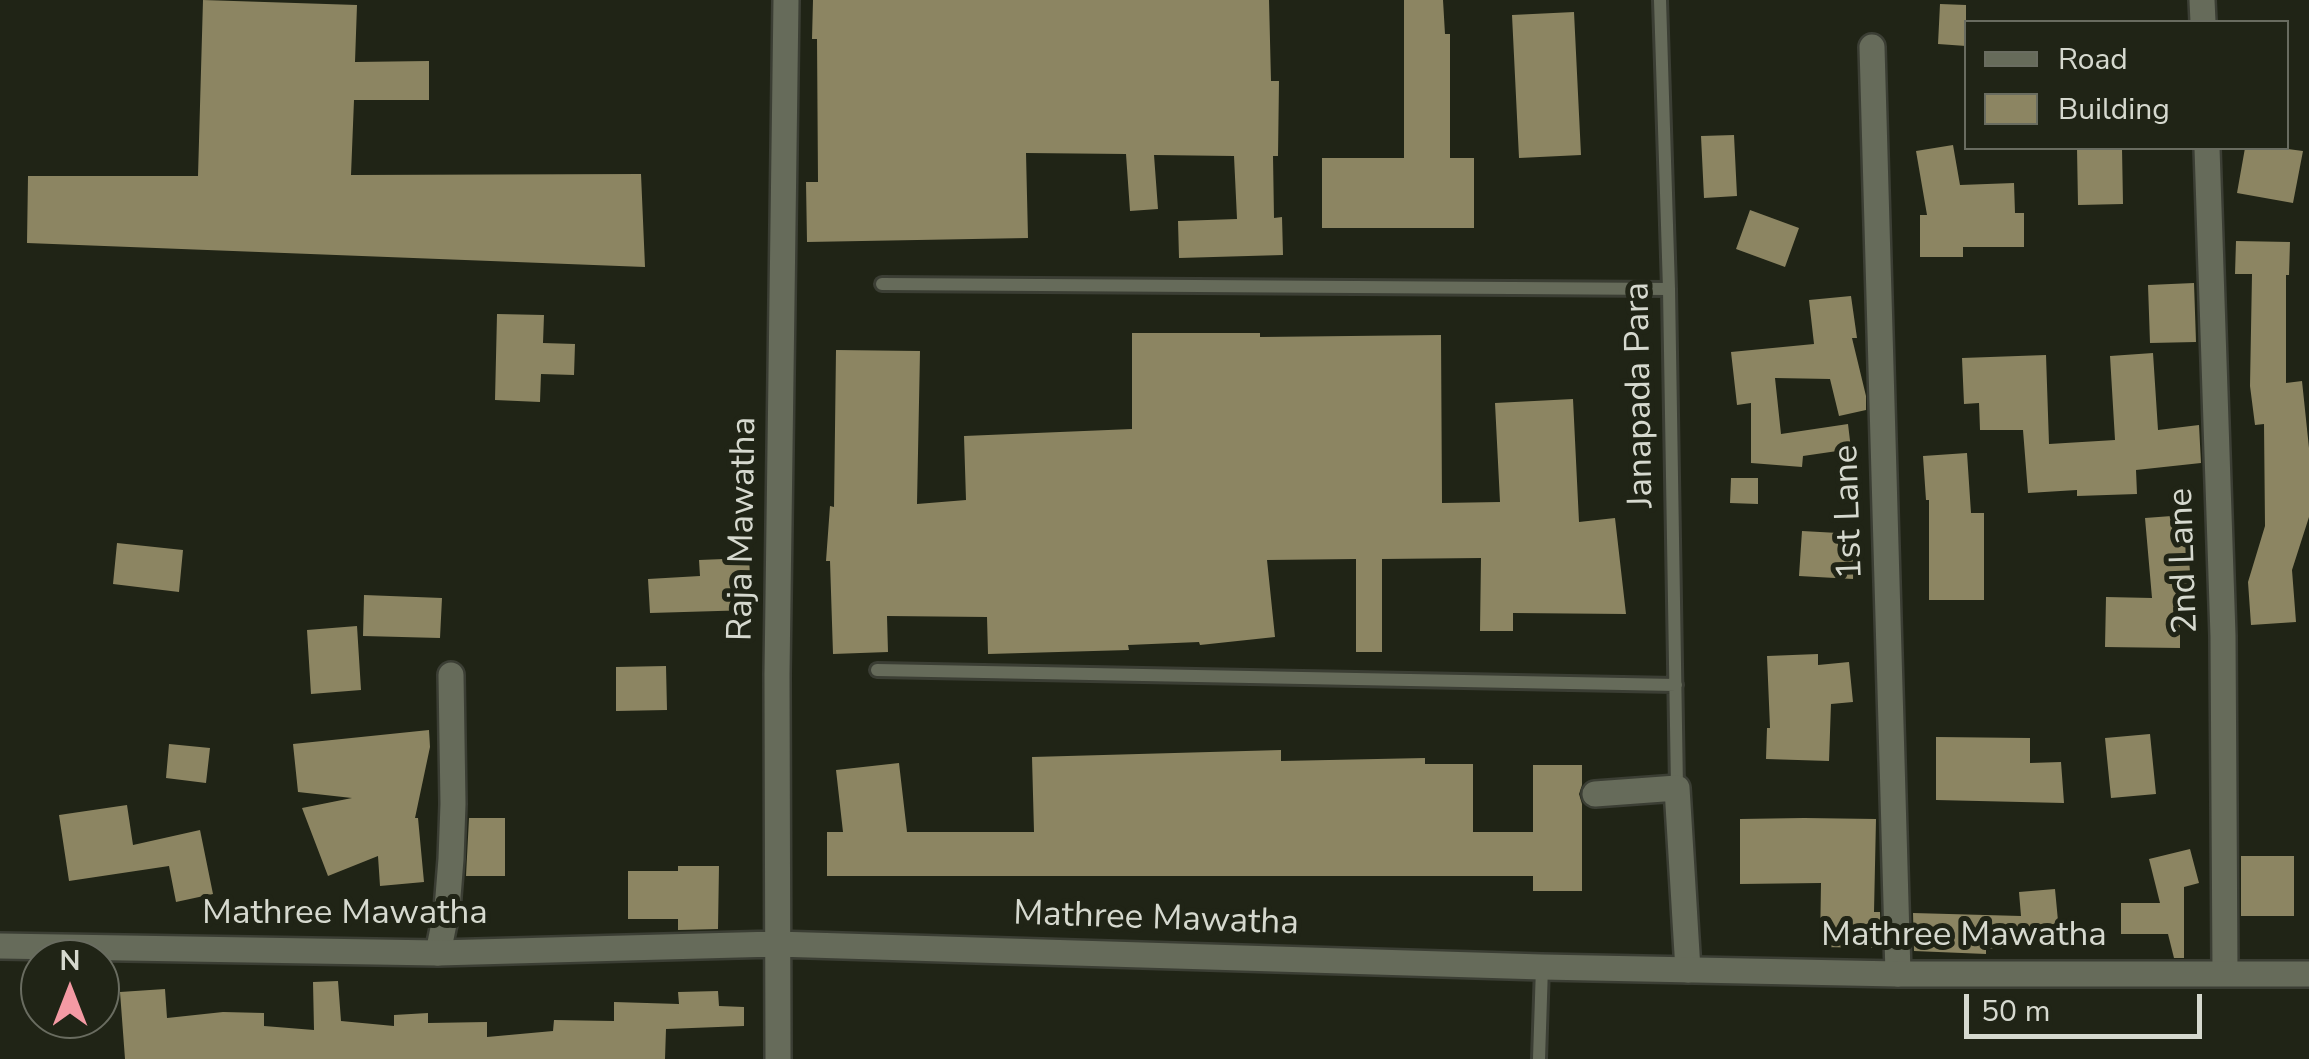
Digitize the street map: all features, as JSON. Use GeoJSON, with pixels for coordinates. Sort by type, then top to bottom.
{"type":"FeatureCollection","features":[{"type":"Feature","properties":{"kind":"street","name":"Raja Mawatha"},"geometry":{"type":"LineString","coordinates":[[778,1059],[776,694],[786,0]]}},
{"type":"Feature","properties":{"kind":"street","name":"1st Lane"},"geometry":{"type":"LineString","coordinates":[[1872,47],[1898,974]]}},
{"type":"Feature","properties":{"kind":"street","name":"2nd Lane"},"geometry":{"type":"LineString","coordinates":[[2207,150],[2223,636],[2225,972]]}},
{"type":"Feature","properties":{"kind":"street"},"geometry":{"type":"LineString","coordinates":[[438,952],[452,859],[452,675]]}},
{"type":"Feature","properties":{"kind":"street"},"geometry":{"type":"LineString","coordinates":[[1595,794],[1678,788],[1688,970]]}},
{"type":"Feature","properties":{"kind":"street","name":"Mathree Mawatha"},"geometry":{"type":"LineString","coordinates":[[0,946],[438,952],[776,944],[1688,970],[2309,974]]}},
{"type":"Feature","properties":{"kind":"lane","name":"Janapada Para"},"geometry":{"type":"LineString","coordinates":[[1660,0],[1678,788]]}},
{"type":"Feature","properties":{"kind":"lane"},"geometry":{"type":"LineString","coordinates":[[882,284],[1668,289]]}},
{"type":"Feature","properties":{"kind":"lane"},"geometry":{"type":"LineString","coordinates":[[877,670],[1676,684]]}},
{"type":"Feature","properties":{"kind":"lane"},"geometry":{"type":"LineString","coordinates":[[1538,1059],[1542,967]]}},
{"type":"Feature","properties":{"kind":"building"},"geometry":{"type":"Polygon","coordinates":[[[203,0],[357,5],[355,62],[429,61],[429,100],[354,100],[351,175],[641,174],[645,267],[27,243],[28,176],[198,176],[203,0]]]}},
{"type":"Feature","properties":{"kind":"building"},"geometry":{"type":"Polygon","coordinates":[[[813,0],[1269,0],[1271,81],[1279,81],[1278,156],[1273,156],[1274,218],[1282,217],[1283,255],[1179,258],[1178,221],[1237,219],[1234,156],[1154,155],[1158,209],[1130,211],[1126,154],[1026,153],[1028,238],[807,242],[806,182],[818,182],[813,0]]]}},
{"type":"Feature","properties":{"kind":"building"},"geometry":{"type":"Polygon","coordinates":[[[1404,0],[1443,0],[1445,34],[1450,34],[1450,158],[1474,158],[1474,228],[1322,228],[1322,158],[1404,158],[1404,0]]]}},
{"type":"Feature","properties":{"kind":"building"},"geometry":{"type":"Polygon","coordinates":[[[1940,4],[1966,5],[1964,46],[1938,44],[1940,4]]]}},
{"type":"Feature","properties":{"kind":"building"},"geometry":{"type":"Polygon","coordinates":[[[1574,12],[1581,155],[1519,158],[1512,15],[1574,12]]]}},
{"type":"Feature","properties":{"kind":"building"},"geometry":{"type":"Polygon","coordinates":[[[1734,135],[1737,196],[1704,198],[1701,136],[1734,135]]]}},
{"type":"Feature","properties":{"kind":"building"},"geometry":{"type":"Polygon","coordinates":[[[1953,145],[1960,185],[2014,183],[2015,213],[2024,213],[2024,247],[1963,247],[1963,257],[1920,257],[1920,215],[1927,215],[1916,151],[1953,145]]]}},
{"type":"Feature","properties":{"kind":"building"},"geometry":{"type":"Polygon","coordinates":[[[2077,150],[2122,150],[2123,204],[2078,205],[2077,150]]]}},
{"type":"Feature","properties":{"kind":"building"},"geometry":{"type":"Polygon","coordinates":[[[2245,150],[2303,151],[2293,203],[2237,193],[2245,150]]]}},
{"type":"Feature","properties":{"kind":"building"},"geometry":{"type":"Polygon","coordinates":[[[1750,210],[1799,228],[1785,267],[1736,249],[1750,210]]]}},
{"type":"Feature","properties":{"kind":"building"},"geometry":{"type":"Polygon","coordinates":[[[2236,241],[2290,242],[2286,275],[2286,383],[2302,381],[2309,448],[2309,517],[2292,570],[2296,622],[2251,625],[2248,582],[2265,526],[2264,424],[2255,425],[2250,386],[2252,274],[2235,274],[2236,241]]]}},
{"type":"Feature","properties":{"kind":"building"},"geometry":{"type":"Polygon","coordinates":[[[2194,283],[2196,342],[2150,343],[2148,285],[2194,283]]]}},
{"type":"Feature","properties":{"kind":"building"},"geometry":{"type":"Polygon","coordinates":[[[1851,296],[1857,338],[1852,338],[1866,410],[1839,416],[1830,379],[1775,378],[1781,434],[1848,424],[1851,449],[1803,456],[1802,467],[1751,463],[1751,403],[1737,405],[1731,352],[1814,344],[1809,300],[1851,296]]]}},
{"type":"Feature","properties":{"kind":"building"},"geometry":{"type":"Polygon","coordinates":[[[497,314],[544,315],[543,343],[575,344],[574,375],[541,374],[540,402],[495,400],[497,314]]]}},
{"type":"Feature","properties":{"kind":"building"},"geometry":{"type":"Polygon","coordinates":[[[1132,333],[1260,333],[1260,337],[1441,335],[1442,503],[1500,502],[1495,403],[1573,399],[1579,522],[1615,518],[1626,614],[1513,613],[1513,631],[1480,631],[1481,558],[1382,559],[1382,652],[1356,652],[1356,559],[1267,560],[1275,637],[1200,645],[1128,645],[1129,650],[988,654],[987,617],[887,616],[888,652],[833,654],[830,561],[826,561],[830,506],[834,507],[836,350],[920,351],[917,504],[966,500],[964,436],[1132,429],[1132,333]]]}},
{"type":"Feature","properties":{"kind":"building"},"geometry":{"type":"Polygon","coordinates":[[[2153,353],[2158,430],[2199,425],[2201,463],[2136,470],[2137,494],[2077,496],[2077,490],[2028,493],[2023,430],[1980,430],[1979,403],[1964,404],[1962,358],[2046,355],[2049,444],[2115,440],[2110,356],[2153,353]]]}},
{"type":"Feature","properties":{"kind":"building"},"geometry":{"type":"Polygon","coordinates":[[[1967,453],[1971,513],[1984,513],[1984,600],[1929,600],[1929,500],[1923,456],[1967,453]]]}},
{"type":"Feature","properties":{"kind":"building"},"geometry":{"type":"Polygon","coordinates":[[[1731,478],[1758,478],[1758,504],[1730,503],[1731,478]]]}},
{"type":"Feature","properties":{"kind":"building"},"geometry":{"type":"Polygon","coordinates":[[[2185,515],[2191,583],[2180,584],[2180,648],[2105,647],[2106,597],[2152,598],[2145,518],[2185,515]]]}},
{"type":"Feature","properties":{"kind":"building"},"geometry":{"type":"Polygon","coordinates":[[[1802,531],[1856,534],[1853,579],[1799,576],[1802,531]]]}},
{"type":"Feature","properties":{"kind":"building"},"geometry":{"type":"Polygon","coordinates":[[[117,543],[183,550],[179,592],[113,584],[117,543]]]}},
{"type":"Feature","properties":{"kind":"building"},"geometry":{"type":"Polygon","coordinates":[[[749,558],[752,610],[650,613],[648,579],[700,576],[699,560],[749,558]]]}},
{"type":"Feature","properties":{"kind":"building"},"geometry":{"type":"Polygon","coordinates":[[[364,595],[442,598],[440,638],[363,636],[364,595]]]}},
{"type":"Feature","properties":{"kind":"building"},"geometry":{"type":"Polygon","coordinates":[[[357,626],[361,690],[311,694],[307,630],[357,626]]]}},
{"type":"Feature","properties":{"kind":"building"},"geometry":{"type":"Polygon","coordinates":[[[1818,654],[1818,665],[1849,662],[1853,702],[1831,704],[1829,761],[1766,759],[1770,728],[1767,656],[1818,654]]]}},
{"type":"Feature","properties":{"kind":"building"},"geometry":{"type":"Polygon","coordinates":[[[666,666],[667,710],[616,711],[616,667],[666,666]]]}},
{"type":"Feature","properties":{"kind":"building"},"geometry":{"type":"Polygon","coordinates":[[[429,730],[430,747],[415,818],[424,882],[380,886],[378,856],[328,876],[302,808],[352,798],[298,792],[293,744],[429,730]]]}},
{"type":"Feature","properties":{"kind":"building"},"geometry":{"type":"Polygon","coordinates":[[[2150,734],[2156,794],[2111,798],[2105,738],[2150,734]]]}},
{"type":"Feature","properties":{"kind":"building"},"geometry":{"type":"Polygon","coordinates":[[[1936,737],[2030,738],[2030,763],[2061,762],[2064,803],[1936,800],[1936,737]]]}},
{"type":"Feature","properties":{"kind":"building"},"geometry":{"type":"Polygon","coordinates":[[[169,744],[210,748],[206,783],[166,778],[169,744]]]}},
{"type":"Feature","properties":{"kind":"building"},"geometry":{"type":"Polygon","coordinates":[[[1281,750],[1281,761],[1425,758],[1425,764],[1473,764],[1473,832],[1533,832],[1533,765],[1582,765],[1582,891],[1533,891],[1533,876],[827,876],[827,832],[843,832],[836,770],[899,763],[907,832],[1034,832],[1032,757],[1281,750]]]}},
{"type":"Feature","properties":{"kind":"building"},"geometry":{"type":"Polygon","coordinates":[[[127,805],[133,845],[200,830],[213,894],[176,902],[169,866],[69,881],[59,815],[127,805]]]}},
{"type":"Feature","properties":{"kind":"building"},"geometry":{"type":"Polygon","coordinates":[[[469,818],[505,818],[505,876],[466,876],[469,818]]]}},
{"type":"Feature","properties":{"kind":"building"},"geometry":{"type":"Polygon","coordinates":[[[1740,819],[1876,819],[1874,912],[1880,912],[1881,948],[1820,947],[1821,883],[1740,884],[1740,819]]]}},
{"type":"Feature","properties":{"kind":"building"},"geometry":{"type":"Polygon","coordinates":[[[2190,849],[2199,883],[2184,887],[2184,958],[2174,958],[2168,934],[2121,934],[2121,903],[2160,903],[2149,859],[2190,849]]]}},
{"type":"Feature","properties":{"kind":"building"},"geometry":{"type":"Polygon","coordinates":[[[2241,856],[2294,856],[2294,916],[2241,916],[2241,856]]]}},
{"type":"Feature","properties":{"kind":"building"},"geometry":{"type":"Polygon","coordinates":[[[678,866],[719,866],[718,929],[678,930],[678,919],[628,919],[628,871],[678,871],[678,866]]]}},
{"type":"Feature","properties":{"kind":"building"},"geometry":{"type":"Polygon","coordinates":[[[2055,889],[2060,942],[1986,949],[1986,954],[1914,951],[1913,913],[2021,916],[2019,892],[2055,889]]]}},
{"type":"Feature","properties":{"kind":"building"},"geometry":{"type":"Polygon","coordinates":[[[338,981],[341,1021],[394,1026],[394,1015],[428,1013],[428,1023],[487,1022],[487,1037],[553,1031],[554,1020],[614,1021],[614,1002],[679,1004],[678,992],[718,991],[719,1006],[744,1007],[744,1026],[666,1029],[665,1059],[125,1059],[120,992],[165,989],[167,1018],[223,1012],[264,1013],[264,1026],[314,1030],[313,982],[338,981]]]}}]}
